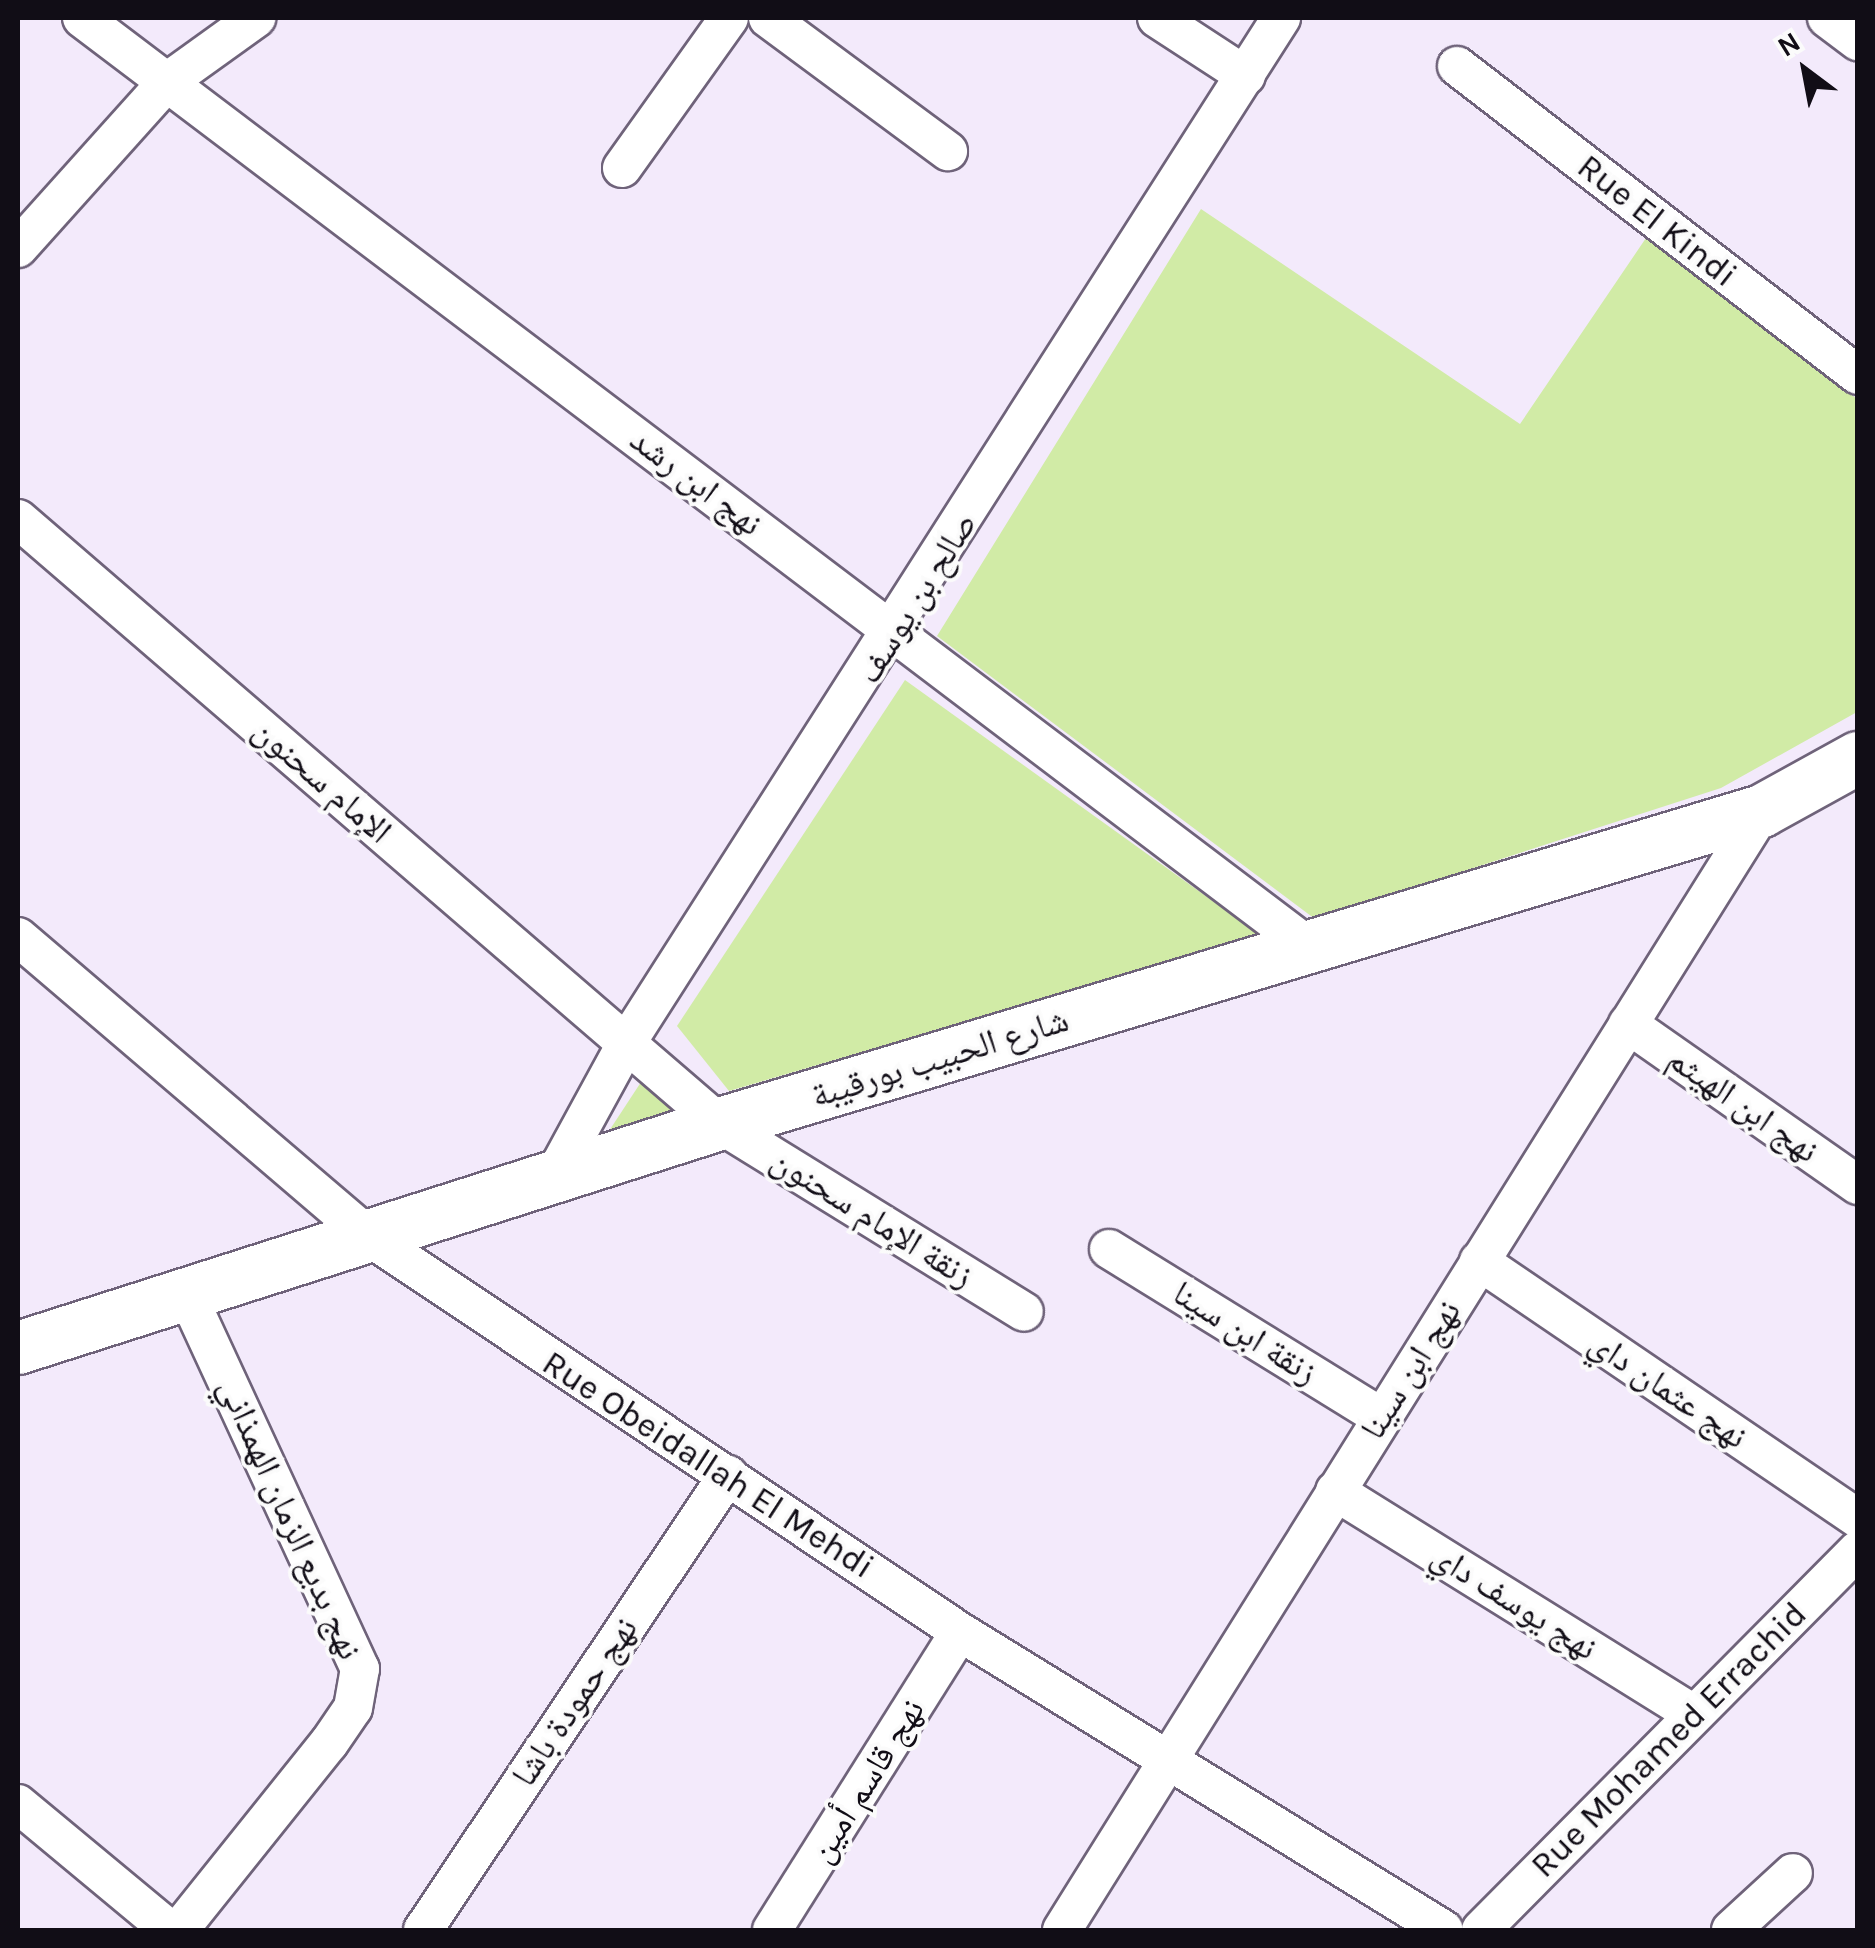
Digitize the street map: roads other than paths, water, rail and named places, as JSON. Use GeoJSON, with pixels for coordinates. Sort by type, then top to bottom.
{"type":"FeatureCollection","features":[{"type":"Feature","properties":{"kind":"street","name":"نهج ابن رشد"},"geometry":{"type":"LineString","coordinates":[[82,18],[1310,947]]}},
{"type":"Feature","properties":{"kind":"street"},"geometry":{"type":"LineString","coordinates":[[18,248],[167,82],[256,18]]}},
{"type":"Feature","properties":{"kind":"street"},"geometry":{"type":"LineString","coordinates":[[622,168],[729,18]]}},
{"type":"Feature","properties":{"kind":"street"},"geometry":{"type":"LineString","coordinates":[[768,18],[948,151]]}},
{"type":"Feature","properties":{"kind":"street"},"geometry":{"type":"LineString","coordinates":[[1157,18],[1246,76]]}},
{"type":"Feature","properties":{"kind":"street","name":"صالح بن يوسف"},"geometry":{"type":"LineString","coordinates":[[553,1178],[627,1042],[896,633],[1281,18]]}},
{"type":"Feature","properties":{"kind":"street"},"geometry":{"type":"LineString","coordinates":[[1827,18],[1858,41]]}},
{"type":"Feature","properties":{"kind":"street","name":"Rue El Kindi"},"geometry":{"type":"LineString","coordinates":[[1457,66],[1858,375]]}},
{"type":"Feature","properties":{"kind":"street","name":"الإمام سحنون"},"geometry":{"type":"LineString","coordinates":[[18,519],[720,1124]]}},
{"type":"Feature","properties":{"kind":"street","name":"شارع الحبيب بورقيبة"},"geometry":{"type":"LineString","coordinates":[[18,1348],[720,1124],[1762,811],[1858,758]]}},
{"type":"Feature","properties":{"kind":"street","name":"نهج ابن سينا"},"geometry":{"type":"LineString","coordinates":[[1062,1930],[1762,811]]}},
{"type":"Feature","properties":{"kind":"street","name":"Rue Obeidallah El Mehdi"},"geometry":{"type":"LineString","coordinates":[[18,937],[368,1236],[960,1632],[1444,1930]]}},
{"type":"Feature","properties":{"kind":"street","name":"نهج ابن الهيثم"},"geometry":{"type":"LineString","coordinates":[[1628,1024],[1858,1185]]}},
{"type":"Feature","properties":{"kind":"street","name":"زنقة الإمام سحنون"},"geometry":{"type":"LineString","coordinates":[[720,1124],[1024,1312]]}},
{"type":"Feature","properties":{"kind":"street","name":"زنقة ابن سينا"},"geometry":{"type":"LineString","coordinates":[[1108,1249],[1381,1417]]}},
{"type":"Feature","properties":{"kind":"street","name":"نهج عثمان داي"},"geometry":{"type":"LineString","coordinates":[[1479,1261],[1858,1519]]}},
{"type":"Feature","properties":{"kind":"street","name":"نهج بديع الزمان الهمذاني"},"geometry":{"type":"LineString","coordinates":[[178,1930],[337,1732],[360,1669],[187,1294]]}},
{"type":"Feature","properties":{"kind":"street","name":"نهج حمودة باشا"},"geometry":{"type":"LineString","coordinates":[[423,1930],[728,1476]]}},
{"type":"Feature","properties":{"kind":"street","name":"نهج يوسف داي"},"geometry":{"type":"LineString","coordinates":[[1335,1491],[1692,1714]]}},
{"type":"Feature","properties":{"kind":"street","name":"Rue Mohamed Errachid"},"geometry":{"type":"LineString","coordinates":[[1481,1930],[1858,1550]]}},
{"type":"Feature","properties":{"kind":"street","name":"نهج قاسم أمين"},"geometry":{"type":"LineString","coordinates":[[772,1930],[960,1632]]}},
{"type":"Feature","properties":{"kind":"street"},"geometry":{"type":"LineString","coordinates":[[18,1804],[170,1930]]}},
{"type":"Feature","properties":{"kind":"street"},"geometry":{"type":"LineString","coordinates":[[1732,1930],[1792,1873]]}}]}
